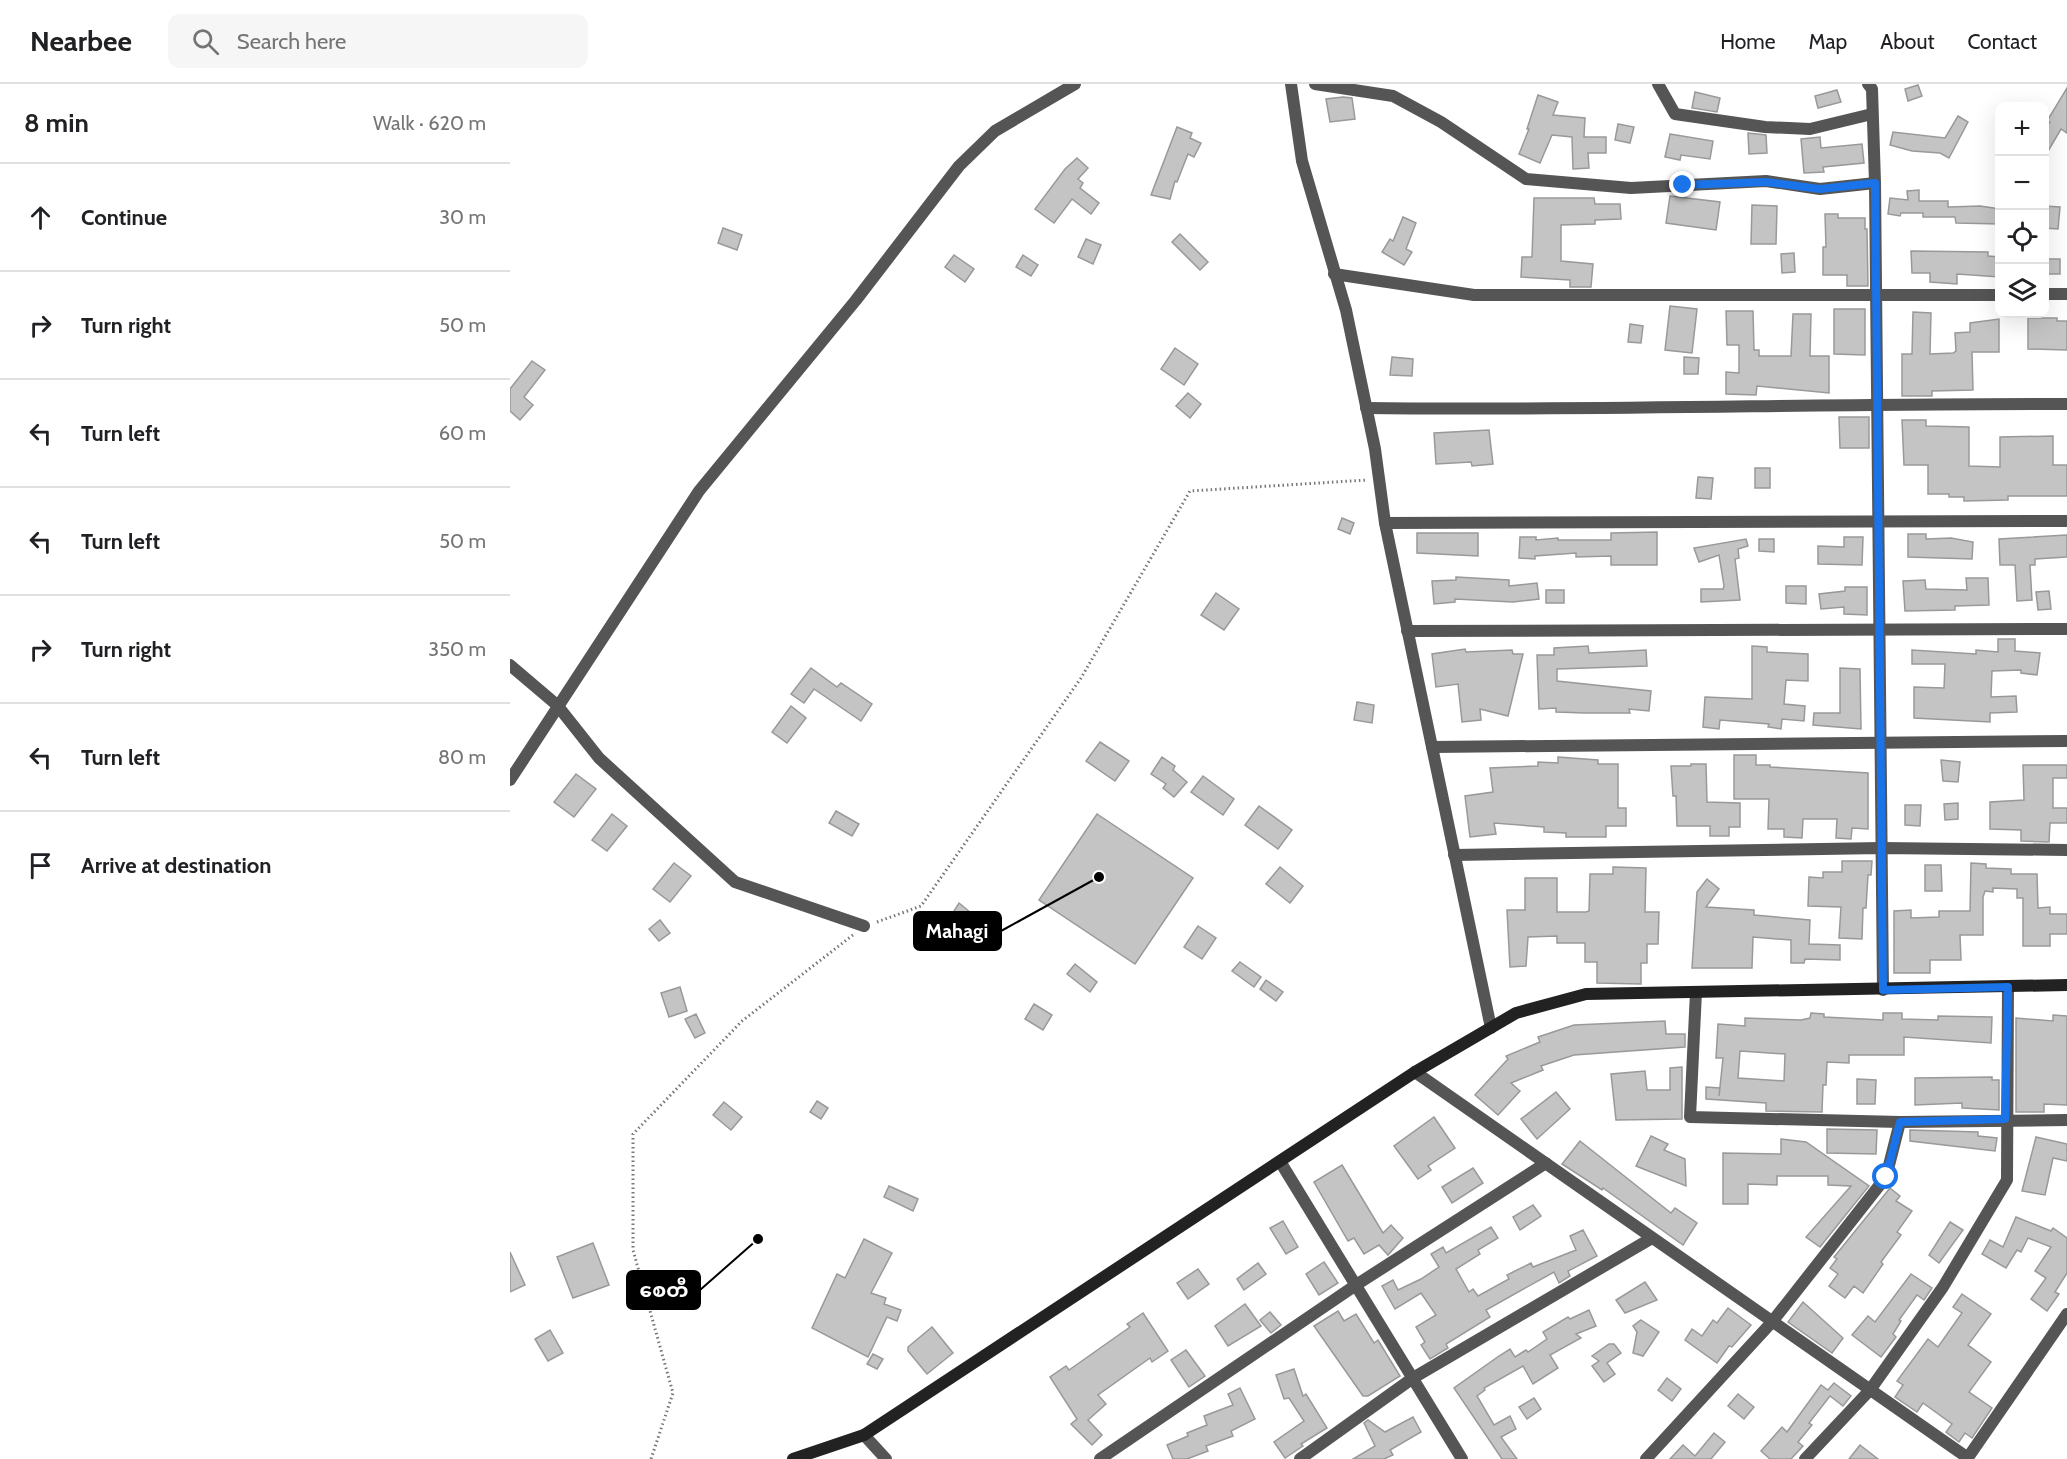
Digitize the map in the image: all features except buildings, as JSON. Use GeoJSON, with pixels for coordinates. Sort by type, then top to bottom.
{"type":"FeatureCollection","features":[{"type":"Feature","properties":{"kind":"main road"},"geometry":{"type":"LineString","coordinates":[[793,1459],[864,1436],[1415,1072],[1515,1013],[1586,994],[2067,986]]}},
{"type":"Feature","properties":{"kind":"street"},"geometry":{"type":"LineString","coordinates":[[510,780],[699,491],[856,300],[959,166],[995,131],[1075,84]]}},
{"type":"Feature","properties":{"kind":"street"},"geometry":{"type":"LineString","coordinates":[[1291,84],[1302,161],[1346,310],[1366,408],[1384,523],[1491,1028]]}},
{"type":"Feature","properties":{"kind":"street"},"geometry":{"type":"LineString","coordinates":[[1315,84],[1393,96],[1441,122],[1526,179],[1631,188],[1766,182],[1820,189],[1875,183]]}},
{"type":"Feature","properties":{"kind":"street"},"geometry":{"type":"LineString","coordinates":[[1658,84],[1675,114],[1765,127],[1810,129],[1872,114]]}},
{"type":"Feature","properties":{"kind":"street"},"geometry":{"type":"LineString","coordinates":[[1868,84],[1872,89],[1875,183],[1883,990]]}},
{"type":"Feature","properties":{"kind":"street"},"geometry":{"type":"LineString","coordinates":[[1334,274],[1474,295],[1995,295]]}},
{"type":"Feature","properties":{"kind":"street"},"geometry":{"type":"LineString","coordinates":[[2049,294],[2067,294]]}},
{"type":"Feature","properties":{"kind":"street"},"geometry":{"type":"LineString","coordinates":[[1366,408],[1509,410],[1878,403],[2067,404]]}},
{"type":"Feature","properties":{"kind":"street"},"geometry":{"type":"LineString","coordinates":[[1384,523],[2067,521]]}},
{"type":"Feature","properties":{"kind":"street"},"geometry":{"type":"LineString","coordinates":[[1407,630],[2067,629]]}},
{"type":"Feature","properties":{"kind":"street"},"geometry":{"type":"LineString","coordinates":[[510,665],[557,705],[599,758],[735,882],[864,926]]}},
{"type":"Feature","properties":{"kind":"street"},"geometry":{"type":"LineString","coordinates":[[1432,747],[2067,741]]}},
{"type":"Feature","properties":{"kind":"street"},"geometry":{"type":"LineString","coordinates":[[1455,855],[1881,848],[2067,850]]}},
{"type":"Feature","properties":{"kind":"street"},"geometry":{"type":"LineString","coordinates":[[1805,1459],[1870,1390],[1943,1287],[2007,1180],[2005,1119],[2008,987]]}},
{"type":"Feature","properties":{"kind":"street"},"geometry":{"type":"LineString","coordinates":[[1696,992],[1690,1117],[1900,1122],[2067,1120]]}},
{"type":"Feature","properties":{"kind":"street"},"geometry":{"type":"LineString","coordinates":[[1415,1072],[1967,1459],[2067,1314]]}},
{"type":"Feature","properties":{"kind":"street"},"geometry":{"type":"LineString","coordinates":[[1646,1459],[1772,1322],[1886,1177],[1900,1122]]}},
{"type":"Feature","properties":{"kind":"street"},"geometry":{"type":"LineString","coordinates":[[1281,1162],[1462,1459]]}},
{"type":"Feature","properties":{"kind":"street"},"geometry":{"type":"LineString","coordinates":[[1100,1459],[1356,1286],[1546,1164]]}},
{"type":"Feature","properties":{"kind":"street"},"geometry":{"type":"LineString","coordinates":[[1300,1459],[1413,1378],[1652,1238]]}},
{"type":"Feature","properties":{"kind":"street"},"geometry":{"type":"LineString","coordinates":[[864,1436],[886,1459]]}},
{"type":"Feature","properties":{"kind":"path"},"geometry":{"type":"LineString","coordinates":[[651,1459],[672,1393],[633,1250],[633,1134],[742,1021],[864,926],[921,906],[1080,678],[1190,491],[1378,479]]}},
{"type":"Feature","properties":{"kind":"place","name":"Mahagi"},"geometry":{"type":"Point","coordinates":[1099,877]}},
{"type":"Feature","properties":{"kind":"place","name":"စေတီ"},"geometry":{"type":"Point","coordinates":[758,1239]}},
{"type":"Feature","properties":{"kind":"route"},"geometry":{"type":"LineString","coordinates":[[1683,185],[1766,182],[1820,189],[1875,183],[1883,990],[2008,987],[2005,1119],[1900,1122],[1886,1177]]}}]}
